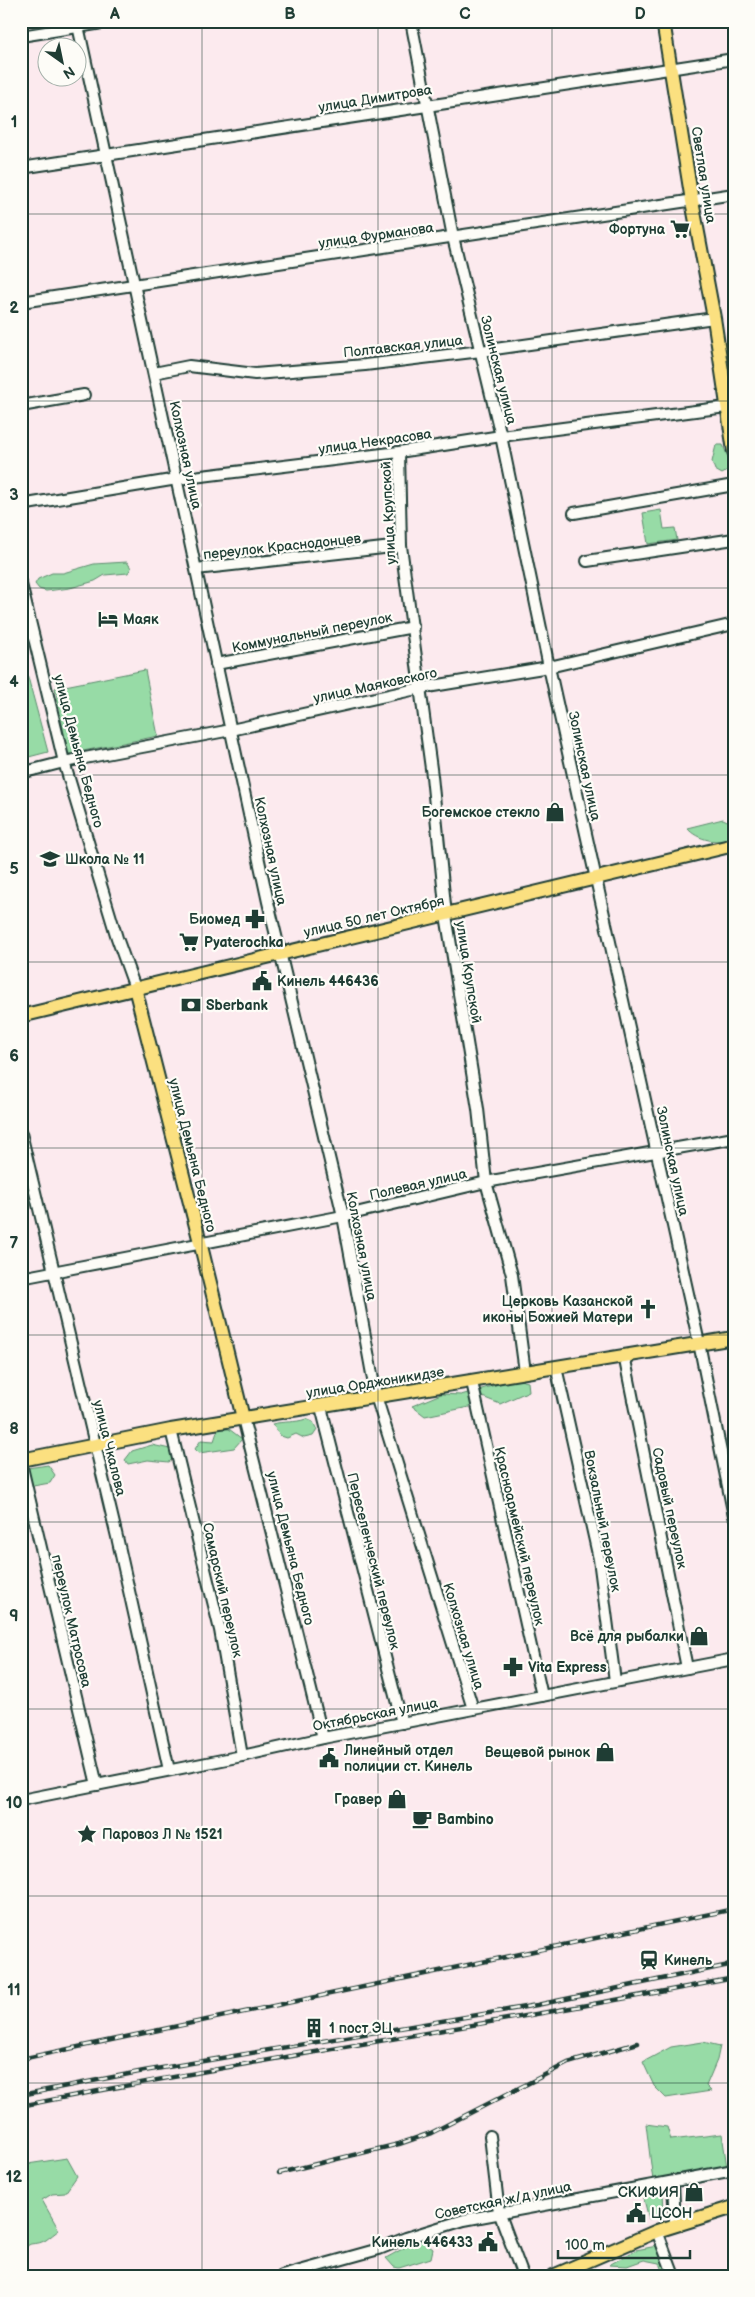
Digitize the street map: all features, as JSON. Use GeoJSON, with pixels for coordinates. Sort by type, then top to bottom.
{"type":"FeatureCollection","features":[{"type":"Feature","properties":{"kind":"main road","name":"Светлая улица"},"geometry":{"type":"LineString","coordinates":[[663,21],[692,201],[730,407],[734,451]]}},
{"type":"Feature","properties":{"kind":"main road","name":"улица 50 лет Октября"},"geometry":{"type":"LineString","coordinates":[[21,1016],[279,952],[446,915],[734,845]]}},
{"type":"Feature","properties":{"kind":"main road","name":"улица Демьяна Бедного"},"geometry":{"type":"LineString","coordinates":[[135,988],[243,1418]]}},
{"type":"Feature","properties":{"kind":"main road","name":"улица Орджоникидзе"},"geometry":{"type":"LineString","coordinates":[[21,1461],[171,1430],[734,1338]]}},
{"type":"Feature","properties":{"kind":"main road"},"geometry":{"type":"LineString","coordinates":[[553,2276],[675,2224],[734,2207]]}},
{"type":"Feature","properties":{"kind":"street"},"geometry":{"type":"LineString","coordinates":[[21,36],[77,24],[115,21]]}},
{"type":"Feature","properties":{"kind":"street","name":"Золинская улица"},"geometry":{"type":"LineString","coordinates":[[411,21],[453,237],[501,436],[596,879],[658,1152],[734,1516]]}},
{"type":"Feature","properties":{"kind":"street","name":"Колхозная улица"},"geometry":{"type":"LineString","coordinates":[[77,24],[132,284],[154,373],[279,952],[343,1216],[376,1396],[473,1709]]}},
{"type":"Feature","properties":{"kind":"street","name":"улица Димитрова"},"geometry":{"type":"LineString","coordinates":[[21,168],[427,104],[734,59]]}},
{"type":"Feature","properties":{"kind":"street","name":"улица Фурманова"},"geometry":{"type":"LineString","coordinates":[[21,302],[734,194]]}},
{"type":"Feature","properties":{"kind":"street","name":"Полтавская улица"},"geometry":{"type":"LineString","coordinates":[[154,373],[189,366],[255,374],[481,351],[714,318]]}},
{"type":"Feature","properties":{"kind":"street"},"geometry":{"type":"LineString","coordinates":[[21,406],[84,394]]}},
{"type":"Feature","properties":{"kind":"street","name":"улица Некрасова"},"geometry":{"type":"LineString","coordinates":[[21,505],[177,479],[399,452],[501,436],[730,407]]}},
{"type":"Feature","properties":{"kind":"street","name":"улица Крупской"},"geometry":{"type":"LineString","coordinates":[[399,452],[401,546],[413,627],[446,915],[478,1109],[486,1182],[512,1275],[525,1372]]}},
{"type":"Feature","properties":{"kind":"street"},"geometry":{"type":"LineString","coordinates":[[574,513],[734,485]]}},
{"type":"Feature","properties":{"kind":"street"},"geometry":{"type":"LineString","coordinates":[[587,562],[734,539]]}},
{"type":"Feature","properties":{"kind":"street","name":"переулок Краснодонцев"},"geometry":{"type":"LineString","coordinates":[[196,569],[401,546]]}},
{"type":"Feature","properties":{"kind":"street","name":"улица Демьяна Бедного"},"geometry":{"type":"LineString","coordinates":[[21,584],[64,762],[117,938],[135,988]]}},
{"type":"Feature","properties":{"kind":"street","name":"улица Маяковского"},"geometry":{"type":"LineString","coordinates":[[21,773],[64,762],[231,730],[420,688],[550,667],[734,624]]}},
{"type":"Feature","properties":{"kind":"street","name":"Коммунальный переулок"},"geometry":{"type":"LineString","coordinates":[[216,664],[413,627]]}},
{"type":"Feature","properties":{"kind":"street","name":"улица Чкалова"},"geometry":{"type":"LineString","coordinates":[[21,1133],[169,1770]]}},
{"type":"Feature","properties":{"kind":"street","name":"Полевая улица"},"geometry":{"type":"LineString","coordinates":[[21,1278],[200,1242],[343,1216],[486,1182],[734,1138]]}},
{"type":"Feature","properties":{"kind":"street","name":"Садовый переулок"},"geometry":{"type":"LineString","coordinates":[[624,1355],[687,1668]]}},
{"type":"Feature","properties":{"kind":"street","name":"Вокзальный переулок"},"geometry":{"type":"LineString","coordinates":[[556,1367],[599,1559],[616,1681]]}},
{"type":"Feature","properties":{"kind":"street","name":"Красноармейский переулок"},"geometry":{"type":"LineString","coordinates":[[472,1382],[542,1696]]}},
{"type":"Feature","properties":{"kind":"street","name":"Переселенческий переулок"},"geometry":{"type":"LineString","coordinates":[[320,1407],[402,1723]]}},
{"type":"Feature","properties":{"kind":"street","name":"улица Демьяна Бедного"},"geometry":{"type":"LineString","coordinates":[[243,1418],[323,1738]]}},
{"type":"Feature","properties":{"kind":"street","name":"Самарский переулок"},"geometry":{"type":"LineString","coordinates":[[171,1430],[220,1630],[242,1756]]}},
{"type":"Feature","properties":{"kind":"street","name":"переулок Матросова"},"geometry":{"type":"LineString","coordinates":[[21,1461],[97,1785]]}},
{"type":"Feature","properties":{"kind":"street","name":"Октябрьская улица"},"geometry":{"type":"LineString","coordinates":[[21,1800],[323,1738],[734,1658]]}},
{"type":"Feature","properties":{"kind":"street"},"geometry":{"type":"LineString","coordinates":[[490,2136],[499,2212],[523,2276]]}},
{"type":"Feature","properties":{"kind":"street","name":"Советская ж/д улица"},"geometry":{"type":"LineString","coordinates":[[282,2276],[379,2249],[464,2220],[734,2170]]}},
{"type":"Feature","properties":{"kind":"street"},"geometry":{"type":"LineString","coordinates":[[673,2182],[675,2224]]}},
{"type":"Feature","properties":{"kind":"street"},"geometry":{"type":"LineString","coordinates":[[657,2231],[674,2276]]}},
{"type":"Feature","properties":{"kind":"green space"},"geometry":{"type":"Polygon","coordinates":[[[716,445],[723,445],[731,465],[729,470],[722,474],[715,470],[712,462],[716,445]]]}},
{"type":"Feature","properties":{"kind":"green space"},"geometry":{"type":"Polygon","coordinates":[[[661,510],[664,529],[675,528],[677,540],[648,544],[643,513],[661,510]]]}},
{"type":"Feature","properties":{"kind":"green space"},"geometry":{"type":"Polygon","coordinates":[[[127,562],[131,568],[128,573],[105,575],[95,581],[70,588],[46,591],[39,589],[35,584],[38,579],[52,573],[63,573],[94,564],[127,562]]]}},
{"type":"Feature","properties":{"kind":"green space"},"geometry":{"type":"Polygon","coordinates":[[[21,651],[48,752],[21,759],[21,651]]]}},
{"type":"Feature","properties":{"kind":"green space"},"geometry":{"type":"Polygon","coordinates":[[[145,670],[158,736],[68,754],[55,688],[145,670]]]}},
{"type":"Feature","properties":{"kind":"green space"},"geometry":{"type":"Polygon","coordinates":[[[723,819],[734,824],[734,837],[722,841],[696,836],[687,828],[723,819]]]}},
{"type":"Feature","properties":{"kind":"green space"},"geometry":{"type":"Polygon","coordinates":[[[516,1379],[528,1382],[529,1391],[500,1404],[480,1396],[469,1407],[425,1416],[412,1406],[441,1394],[461,1395],[516,1379]]]}},
{"type":"Feature","properties":{"kind":"green space"},"geometry":{"type":"Polygon","coordinates":[[[306,1419],[313,1422],[317,1430],[313,1436],[304,1438],[296,1434],[287,1438],[281,1436],[272,1424],[298,1421],[306,1419]]]}},
{"type":"Feature","properties":{"kind":"green space"},"geometry":{"type":"Polygon","coordinates":[[[218,1429],[229,1429],[242,1439],[234,1448],[199,1453],[195,1449],[201,1440],[214,1441],[218,1429]]]}},
{"type":"Feature","properties":{"kind":"green space"},"geometry":{"type":"Polygon","coordinates":[[[152,1445],[170,1449],[175,1457],[169,1462],[148,1460],[128,1464],[125,1460],[132,1451],[152,1445]]]}},
{"type":"Feature","properties":{"kind":"green space"},"geometry":{"type":"Polygon","coordinates":[[[48,1465],[55,1475],[50,1483],[33,1486],[21,1483],[21,1469],[48,1465]]]}},
{"type":"Feature","properties":{"kind":"green space"},"geometry":{"type":"Polygon","coordinates":[[[703,2042],[720,2046],[717,2060],[706,2086],[711,2091],[666,2098],[654,2086],[643,2062],[671,2047],[703,2042]]]}},
{"type":"Feature","properties":{"kind":"green space"},"geometry":{"type":"Polygon","coordinates":[[[646,2124],[667,2127],[671,2140],[722,2134],[727,2167],[653,2181],[646,2124]]]}},
{"type":"Feature","properties":{"kind":"green space"},"geometry":{"type":"Polygon","coordinates":[[[67,2158],[77,2176],[65,2193],[52,2194],[42,2200],[59,2230],[46,2240],[29,2245],[21,2256],[21,2165],[67,2158]]]}},
{"type":"Feature","properties":{"kind":"green space"},"geometry":{"type":"Polygon","coordinates":[[[663,2189],[664,2215],[649,2219],[642,2192],[663,2189]]]}},
{"type":"Feature","properties":{"kind":"green space"},"geometry":{"type":"Polygon","coordinates":[[[420,2239],[433,2249],[431,2258],[399,2268],[394,2267],[386,2258],[420,2239]]]}},
{"type":"Feature","properties":{"kind":"green space"},"geometry":{"type":"Polygon","coordinates":[[[657,2246],[666,2251],[674,2276],[664,2276],[659,2263],[644,2260],[627,2266],[609,2265],[636,2250],[657,2246]]]}},
{"type":"Feature","properties":{"kind":"railway"},"geometry":{"type":"LineString","coordinates":[[21,2059],[734,1909]]}},
{"type":"Feature","properties":{"kind":"railway"},"geometry":{"type":"LineString","coordinates":[[21,2095],[144,2071],[537,2005],[734,1964]]}},
{"type":"Feature","properties":{"kind":"railway"},"geometry":{"type":"LineString","coordinates":[[21,2106],[199,2072],[556,2011],[734,1978]]}},
{"type":"Feature","properties":{"kind":"railway"},"geometry":{"type":"LineString","coordinates":[[279,2173],[399,2144],[431,2133],[568,2063],[638,2043]]}},
{"type":"Feature","properties":{"kind":"place","name":"Фортуна"},"geometry":{"type":"Point","coordinates":[680,229]}},
{"type":"Feature","properties":{"kind":"place","name":"Маяк"},"geometry":{"type":"Point","coordinates":[108,619]}},
{"type":"Feature","properties":{"kind":"place","name":"Богемское стекло"},"geometry":{"type":"Point","coordinates":[555,812]}},
{"type":"Feature","properties":{"kind":"place","name":"Школа № 11"},"geometry":{"type":"Point","coordinates":[50,859]}},
{"type":"Feature","properties":{"kind":"place","name":"Биомед"},"geometry":{"type":"Point","coordinates":[255,919]}},
{"type":"Feature","properties":{"kind":"place","name":"Pyaterochka"},"geometry":{"type":"Point","coordinates":[189,942]}},
{"type":"Feature","properties":{"kind":"place","name":"Кинель 446436"},"geometry":{"type":"Point","coordinates":[262,981]}},
{"type":"Feature","properties":{"kind":"place","name":"Sberbank"},"geometry":{"type":"Point","coordinates":[191,1005]}},
{"type":"Feature","properties":{"kind":"place","name":"Церковь Казанской иконы Божией Матери"},"geometry":{"type":"Point","coordinates":[648,1309]}},
{"type":"Feature","properties":{"kind":"place","name":"Всё для рыбалки"},"geometry":{"type":"Point","coordinates":[699,1636]}},
{"type":"Feature","properties":{"kind":"place","name":"Vita Express"},"geometry":{"type":"Point","coordinates":[513,1667]}},
{"type":"Feature","properties":{"kind":"place","name":"Вещевой рынок"},"geometry":{"type":"Point","coordinates":[605,1752]}},
{"type":"Feature","properties":{"kind":"place","name":"Линейный отдел полиции ст. Кинель"},"geometry":{"type":"Point","coordinates":[329,1758]}},
{"type":"Feature","properties":{"kind":"place","name":"Гравер"},"geometry":{"type":"Point","coordinates":[397,1799]}},
{"type":"Feature","properties":{"kind":"place","name":"Bambino"},"geometry":{"type":"Point","coordinates":[422,1819]}},
{"type":"Feature","properties":{"kind":"place","name":"Паровоз Л № 1521"},"geometry":{"type":"Point","coordinates":[87,1834]}},
{"type":"Feature","properties":{"kind":"place","name":"Кинель"},"geometry":{"type":"Point","coordinates":[649,1960]}},
{"type":"Feature","properties":{"kind":"place","name":"1 пост ЭЦ"},"geometry":{"type":"Point","coordinates":[314,2028]}},
{"type":"Feature","properties":{"kind":"place","name":"СКИФИЯ"},"geometry":{"type":"Point","coordinates":[694,2192]}},
{"type":"Feature","properties":{"kind":"place","name":"ЦСОН"},"geometry":{"type":"Point","coordinates":[636,2213]}},
{"type":"Feature","properties":{"kind":"place","name":"Кинель 446433"},"geometry":{"type":"Point","coordinates":[488,2242]}}]}
